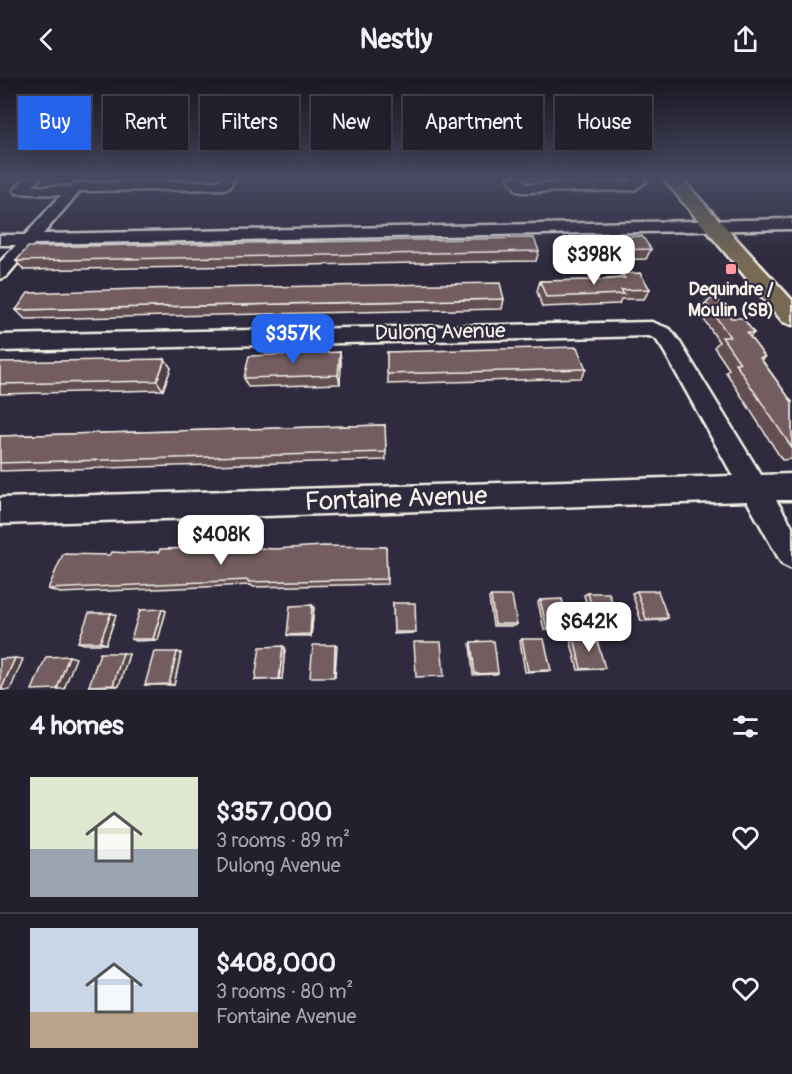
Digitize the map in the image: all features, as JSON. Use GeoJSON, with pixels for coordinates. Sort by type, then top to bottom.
{"type":"FeatureCollection","features":[{"type":"Feature","properties":{"kind":"main road"},"geometry":{"type":"LineString","coordinates":[[696,206],[792,316]]}},
{"type":"Feature","properties":{"kind":"street"},"geometry":{"type":"LineString","coordinates":[[0,273],[58,206]]}},
{"type":"Feature","properties":{"kind":"street"},"geometry":{"type":"LineString","coordinates":[[0,240],[792,225]]}},
{"type":"Feature","properties":{"kind":"street","name":"Dulong Avenue"},"geometry":{"type":"LineString","coordinates":[[0,343],[652,328],[663,334],[672,346],[792,554]]}},
{"type":"Feature","properties":{"kind":"street","name":"Fontaine Avenue"},"geometry":{"type":"LineString","coordinates":[[0,511],[792,487]]}},
{"type":"Feature","properties":{"kind":"building"},"geometry":{"type":"Polygon","coordinates":[[[642,236],[651,249],[577,251],[570,238],[642,236]]]}},
{"type":"Feature","properties":{"kind":"building"},"geometry":{"type":"Polygon","coordinates":[[[534,238],[539,251],[16,261],[28,247],[534,238]]]}},
{"type":"Feature","properties":{"kind":"building"},"geometry":{"type":"Polygon","coordinates":[[[640,273],[650,289],[621,290],[624,294],[546,297],[540,281],[625,278],[622,274],[640,273]]]}},
{"type":"Feature","properties":{"kind":"building"},"geometry":{"type":"Polygon","coordinates":[[[500,283],[504,299],[16,310],[28,293],[500,283]]]}},
{"type":"Feature","properties":{"kind":"building"},"geometry":{"type":"Polygon","coordinates":[[[715,296],[731,318],[743,318],[754,333],[747,333],[765,357],[760,358],[792,402],[792,448],[735,363],[740,363],[722,337],[730,337],[706,303],[715,296]]]}},
{"type":"Feature","properties":{"kind":"building"},"geometry":{"type":"Polygon","coordinates":[[[577,347],[586,369],[387,374],[387,352],[577,347]]]}},
{"type":"Feature","properties":{"kind":"building"},"geometry":{"type":"Polygon","coordinates":[[[340,352],[338,375],[244,378],[249,356],[340,352]]]}},
{"type":"Feature","properties":{"kind":"building"},"geometry":{"type":"Polygon","coordinates":[[[165,359],[157,381],[0,384],[0,362],[165,359]]]}},
{"type":"Feature","properties":{"kind":"building"},"geometry":{"type":"Polygon","coordinates":[[[385,425],[386,452],[0,463],[0,436],[385,425]]]}},
{"type":"Feature","properties":{"kind":"building"},"geometry":{"type":"Polygon","coordinates":[[[323,546],[386,547],[387,579],[248,582],[248,580],[48,589],[63,554],[110,555],[112,552],[159,552],[160,549],[245,547],[274,549],[323,546]]]}},
{"type":"Feature","properties":{"kind":"building"},"geometry":{"type":"Polygon","coordinates":[[[637,591],[658,591],[668,618],[646,619],[637,591]]]}},
{"type":"Feature","properties":{"kind":"building"},"geometry":{"type":"Polygon","coordinates":[[[588,593],[609,593],[618,621],[596,621],[588,593]]]}},
{"type":"Feature","properties":{"kind":"building"},"geometry":{"type":"Polygon","coordinates":[[[491,596],[512,596],[517,624],[495,624],[491,596]]]}},
{"type":"Feature","properties":{"kind":"building"},"geometry":{"type":"Polygon","coordinates":[[[562,599],[569,627],[547,628],[540,600],[562,599]]]}},
{"type":"Feature","properties":{"kind":"building"},"geometry":{"type":"Polygon","coordinates":[[[393,603],[415,603],[416,632],[394,632],[393,603]]]}},
{"type":"Feature","properties":{"kind":"building"},"geometry":{"type":"Polygon","coordinates":[[[312,605],[310,634],[287,635],[290,606],[312,605]]]}},
{"type":"Feature","properties":{"kind":"building"},"geometry":{"type":"Polygon","coordinates":[[[162,609],[153,639],[131,639],[140,610],[162,609]]]}},
{"type":"Feature","properties":{"kind":"building"},"geometry":{"type":"Polygon","coordinates":[[[89,613],[111,613],[100,642],[78,642],[89,613]]]}},
{"type":"Feature","properties":{"kind":"building"},"geometry":{"type":"Polygon","coordinates":[[[574,637],[596,637],[605,668],[581,669],[574,637]]]}},
{"type":"Feature","properties":{"kind":"building"},"geometry":{"type":"Polygon","coordinates":[[[522,639],[544,639],[551,670],[528,671],[522,639]]]}},
{"type":"Feature","properties":{"kind":"building"},"geometry":{"type":"Polygon","coordinates":[[[494,641],[498,673],[475,674],[471,642],[494,641]]]}},
{"type":"Feature","properties":{"kind":"building"},"geometry":{"type":"Polygon","coordinates":[[[414,642],[441,642],[444,676],[416,677],[414,642]]]}},
{"type":"Feature","properties":{"kind":"building"},"geometry":{"type":"Polygon","coordinates":[[[313,645],[335,645],[334,677],[310,677],[313,645]]]}},
{"type":"Feature","properties":{"kind":"building"},"geometry":{"type":"Polygon","coordinates":[[[283,646],[279,679],[255,680],[260,647],[283,646]]]}},
{"type":"Feature","properties":{"kind":"building"},"geometry":{"type":"Polygon","coordinates":[[[154,652],[177,652],[169,684],[145,685],[154,652]]]}},
{"type":"Feature","properties":{"kind":"building"},"geometry":{"type":"Polygon","coordinates":[[[100,653],[123,653],[113,685],[89,686],[100,653]]]}},
{"type":"Feature","properties":{"kind":"building"},"geometry":{"type":"Polygon","coordinates":[[[69,656],[57,689],[32,690],[46,657],[69,656]]]}},
{"type":"Feature","properties":{"kind":"building"},"geometry":{"type":"Polygon","coordinates":[[[15,658],[1,690],[0,690],[0,659],[15,658]]]}},
{"type":"Feature","properties":{"kind":"place","name":"Dequindre / Moulin (SB)"},"geometry":{"type":"Point","coordinates":[731,269]}}]}
